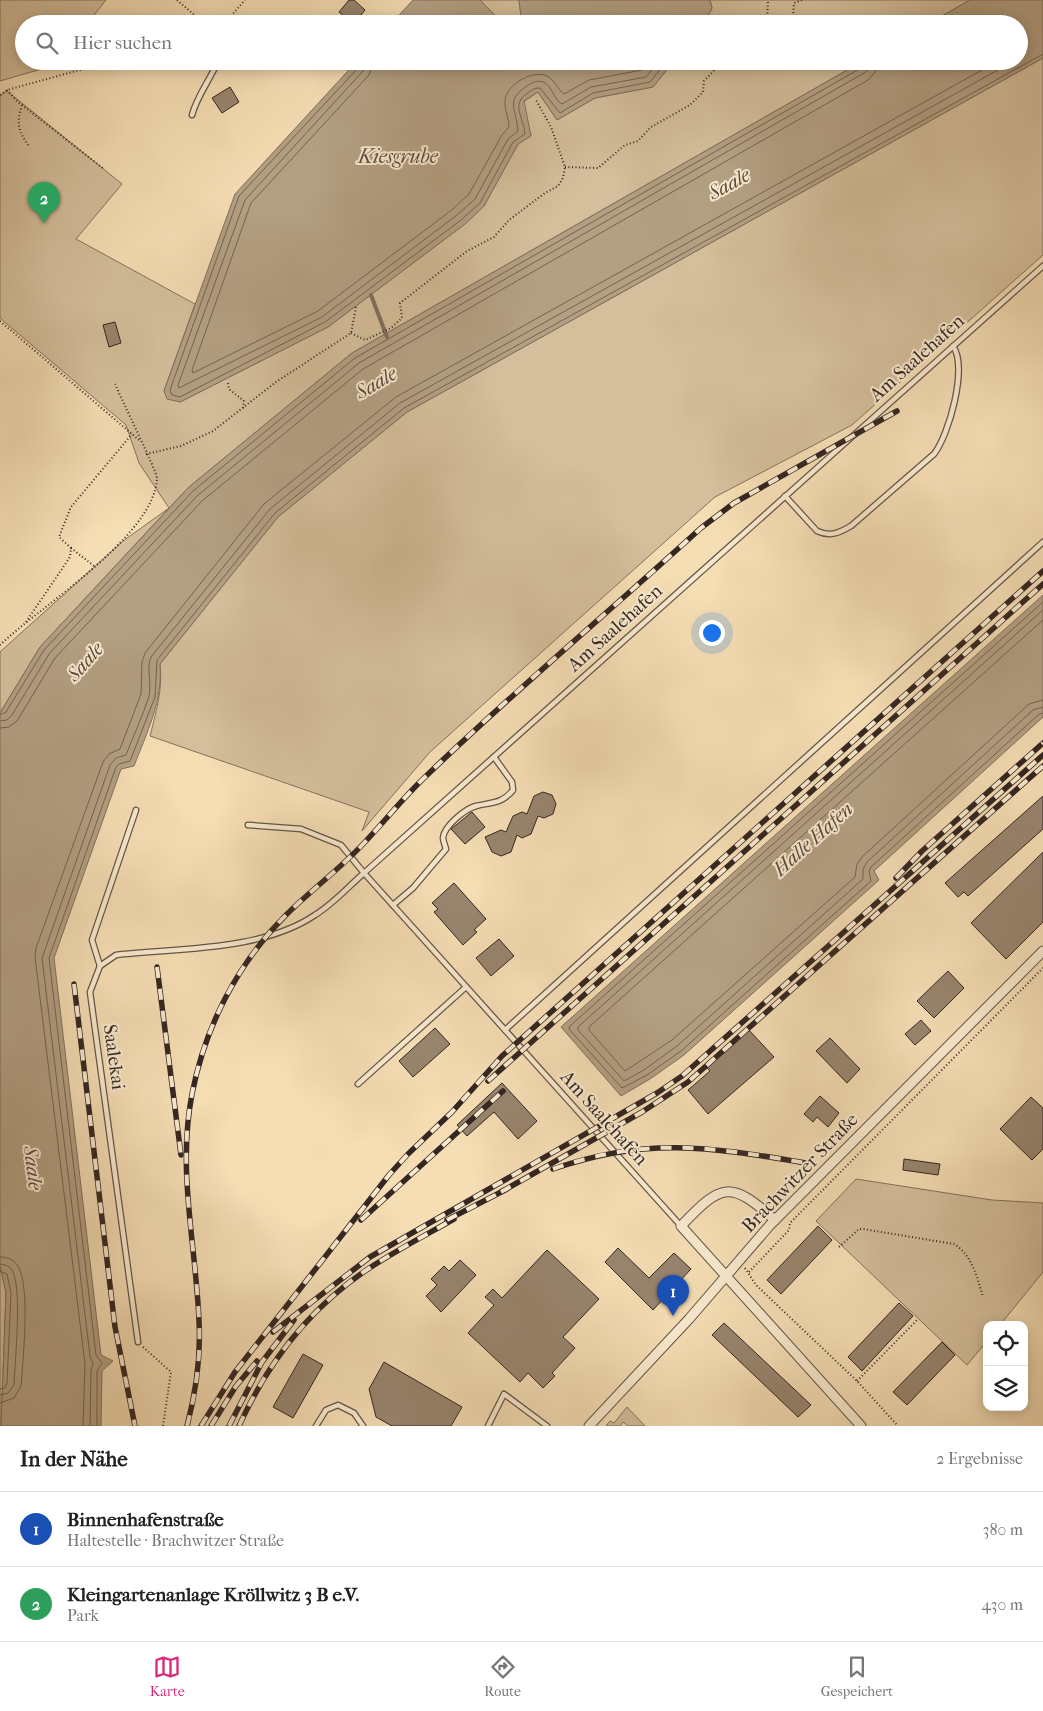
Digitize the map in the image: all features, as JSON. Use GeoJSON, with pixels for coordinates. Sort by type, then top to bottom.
{"type":"FeatureCollection","features":[{"type":"Feature","properties":{"kind":"street","name":"Brachwitzer Straße"},"geometry":{"type":"LineString","coordinates":[[589,1426],[689,1319],[738,1260],[776,1220],[1043,952]]}},
{"type":"Feature","properties":{"kind":"street"},"geometry":{"type":"LineString","coordinates":[[776,1220],[744,1195],[724,1192],[708,1200],[681,1226],[861,1426]]}},
{"type":"Feature","properties":{"kind":"lane"},"geometry":{"type":"LineString","coordinates":[[192,116],[195,103],[206,88],[214,70]]}},
{"type":"Feature","properties":{"kind":"lane","name":"Am Saalehafen"},"geometry":{"type":"LineString","coordinates":[[681,1226],[364,873],[1043,266]]}},
{"type":"Feature","properties":{"kind":"lane"},"geometry":{"type":"LineString","coordinates":[[785,496],[817,531],[836,534],[851,526],[934,454],[943,441],[950,419],[958,365],[958,354],[953,346]]}},
{"type":"Feature","properties":{"kind":"lane"},"geometry":{"type":"LineString","coordinates":[[505,1030],[1043,542]]}},
{"type":"Feature","properties":{"kind":"lane"},"geometry":{"type":"LineString","coordinates":[[393,905],[412,888],[446,849],[443,839],[445,831],[458,818],[474,806],[492,805],[507,798],[513,790],[512,782],[494,757]]}},
{"type":"Feature","properties":{"kind":"lane"},"geometry":{"type":"LineString","coordinates":[[136,810],[92,940],[100,966],[116,956],[264,939],[290,929],[315,915],[364,873],[341,845],[301,829],[248,825]]}},
{"type":"Feature","properties":{"kind":"lane","name":"Saalekai"},"geometry":{"type":"LineString","coordinates":[[100,966],[90,992],[138,1342]]}},
{"type":"Feature","properties":{"kind":"lane"},"geometry":{"type":"LineString","coordinates":[[358,1084],[466,987]]}},
{"type":"Feature","properties":{"kind":"lane"},"geometry":{"type":"LineString","coordinates":[[488,1426],[504,1394],[548,1426]]}},
{"type":"Feature","properties":{"kind":"lane"},"geometry":{"type":"LineString","coordinates":[[316,1426],[326,1410],[338,1405],[354,1412],[362,1426]]}},
{"type":"Feature","properties":{"kind":"path"},"geometry":{"type":"LineString","coordinates":[[177,0],[194,15]]}},
{"type":"Feature","properties":{"kind":"path"},"geometry":{"type":"LineString","coordinates":[[232,15],[245,0]]}},
{"type":"Feature","properties":{"kind":"path"},"geometry":{"type":"LineString","coordinates":[[767,15],[768,0]]}},
{"type":"Feature","properties":{"kind":"path"},"geometry":{"type":"LineString","coordinates":[[793,15],[794,3],[802,0]]}},
{"type":"Feature","properties":{"kind":"path"},"geometry":{"type":"LineString","coordinates":[[0,95],[7,90],[79,70]]}},
{"type":"Feature","properties":{"kind":"path"},"geometry":{"type":"LineString","coordinates":[[565,167],[598,168],[624,146],[638,141],[651,127],[690,105],[703,92],[704,81],[714,70]]}},
{"type":"Feature","properties":{"kind":"path"},"geometry":{"type":"LineString","coordinates":[[7,90],[22,105],[104,169]]}},
{"type":"Feature","properties":{"kind":"path"},"geometry":{"type":"LineString","coordinates":[[351,333],[365,340],[387,330],[402,318],[400,303],[467,251],[494,236],[509,220],[545,193],[558,186],[563,178],[565,167],[550,127],[536,100]]}},
{"type":"Feature","properties":{"kind":"path"},"geometry":{"type":"LineString","coordinates":[[22,105],[17,120],[19,131],[28,146]]}},
{"type":"Feature","properties":{"kind":"path"},"geometry":{"type":"LineString","coordinates":[[146,454],[181,446],[213,431],[276,382],[351,333],[355,321],[356,307]]}},
{"type":"Feature","properties":{"kind":"path"},"geometry":{"type":"LineString","coordinates":[[0,321],[140,441]]}},
{"type":"Feature","properties":{"kind":"path"},"geometry":{"type":"LineString","coordinates":[[228,383],[229,389],[244,401],[243,408]]}},
{"type":"Feature","properties":{"kind":"path"},"geometry":{"type":"LineString","coordinates":[[0,645],[123,541],[150,502],[157,477],[115,384]]}},
{"type":"Feature","properties":{"kind":"path"},"geometry":{"type":"LineString","coordinates":[[94,566],[59,537],[71,507],[132,434]]}},
{"type":"Feature","properties":{"kind":"path"},"geometry":{"type":"LineString","coordinates":[[26,624],[70,557],[71,548]]}},
{"type":"Feature","properties":{"kind":"path"},"geometry":{"type":"LineString","coordinates":[[749,1272],[789,1230],[790,1224],[1043,968]]}},
{"type":"Feature","properties":{"kind":"path"},"geometry":{"type":"LineString","coordinates":[[839,1247],[863,1229],[954,1244],[969,1259],[977,1276],[983,1297]]}},
{"type":"Feature","properties":{"kind":"path"},"geometry":{"type":"LineString","coordinates":[[738,1260],[749,1272],[756,1285],[857,1381],[898,1426]]}},
{"type":"Feature","properties":{"kind":"path"},"geometry":{"type":"LineString","coordinates":[[857,1381],[917,1320]]}},
{"type":"Feature","properties":{"kind":"path"},"geometry":{"type":"LineString","coordinates":[[138,1342],[171,1372],[162,1426]]}},
{"type":"Feature","properties":{"kind":"shaded area"},"geometry":{"type":"Polygon","coordinates":[[[0,0],[106,0],[94,15],[15,15],[15,70],[38,70],[0,81],[0,0]]]}},
{"type":"Feature","properties":{"kind":"shaded area"},"geometry":{"type":"Polygon","coordinates":[[[480,0],[519,0],[521,15],[494,15],[480,0]]]}},
{"type":"Feature","properties":{"kind":"shaded area"},"geometry":{"type":"Polygon","coordinates":[[[710,0],[970,0],[944,15],[708,15],[712,8],[710,0]]]}},
{"type":"Feature","properties":{"kind":"shaded area"},"geometry":{"type":"Polygon","coordinates":[[[1043,58],[1043,255],[852,425],[715,497],[430,752],[362,831],[369,812],[150,736],[160,691],[160,664],[278,517],[407,412],[1021,70],[1028,70],[1028,66],[1043,58]]]}},
{"type":"Feature","properties":{"kind":"shaded area"},"geometry":{"type":"Polygon","coordinates":[[[667,70],[847,70],[352,353],[189,487],[169,508],[139,463],[126,425],[0,318],[0,96],[7,91],[122,184],[76,239],[195,304],[164,391],[180,402],[328,327],[465,224],[484,206],[518,144],[531,136],[523,102],[538,92],[557,120],[595,98],[653,87],[667,70]]]}},
{"type":"Feature","properties":{"kind":"shaded area"},"geometry":{"type":"Polygon","coordinates":[[[169,508],[40,647],[0,713],[0,652],[123,541],[169,508]]]}},
{"type":"Feature","properties":{"kind":"shaded area"},"geometry":{"type":"Polygon","coordinates":[[[856,1179],[992,1200],[1043,1203],[1043,1272],[1003,1321],[983,1321],[983,1346],[967,1365],[816,1221],[856,1179]]]}},
{"type":"Feature","properties":{"kind":"shaded area"},"geometry":{"type":"Polygon","coordinates":[[[0,1265],[6,1293],[1,1426],[0,1426],[0,1265]]]}},
{"type":"Feature","properties":{"kind":"shaded area"},"geometry":{"type":"Polygon","coordinates":[[[627,1407],[645,1426],[628,1426],[623,1422],[620,1426],[606,1426],[610,1421],[614,1423],[627,1407]]]}},
{"type":"Feature","properties":{"kind":"water"},"geometry":{"type":"Polygon","coordinates":[[[413,0],[480,0],[494,15],[399,15],[413,0]]]}},
{"type":"Feature","properties":{"kind":"water"},"geometry":{"type":"Polygon","coordinates":[[[519,0],[710,0],[712,8],[708,15],[521,15],[519,0]]]}},
{"type":"Feature","properties":{"kind":"water"},"geometry":{"type":"Polygon","coordinates":[[[970,0],[1043,0],[1043,58],[1028,66],[1028,15],[944,15],[970,0]]]}},
{"type":"Feature","properties":{"kind":"water","name":"Kiesgrube"},"geometry":{"type":"Polygon","coordinates":[[[349,70],[667,70],[653,87],[595,98],[557,120],[538,92],[524,101],[531,136],[518,144],[484,206],[465,224],[328,327],[180,402],[167,399],[164,391],[235,194],[349,70]]]}},
{"type":"Feature","properties":{"kind":"water","name":"Saale"},"geometry":{"type":"Polygon","coordinates":[[[847,70],[1021,70],[407,412],[278,517],[160,664],[157,704],[149,729],[134,766],[121,769],[54,958],[101,1355],[113,1361],[102,1371],[101,1426],[1,1426],[6,1293],[0,1265],[0,713],[40,647],[189,487],[352,353],[847,70]]]}},
{"type":"Feature","properties":{"kind":"water","name":"Halle Hafen"},"geometry":{"type":"Polygon","coordinates":[[[1043,595],[1043,717],[874,871],[879,880],[684,1055],[650,1079],[621,1096],[561,1027],[1043,595]]]}},
{"type":"Feature","properties":{"kind":"building"},"geometry":{"type":"Polygon","coordinates":[[[349,0],[354,0],[365,10],[361,15],[343,15],[339,12],[349,0]]]}},
{"type":"Feature","properties":{"kind":"building"},"geometry":{"type":"Polygon","coordinates":[[[230,87],[239,102],[222,113],[212,98],[230,87]]]}},
{"type":"Feature","properties":{"kind":"building"},"geometry":{"type":"Polygon","coordinates":[[[115,322],[121,343],[109,347],[103,325],[115,322]]]}},
{"type":"Feature","properties":{"kind":"building"},"geometry":{"type":"Polygon","coordinates":[[[543,792],[552,795],[556,804],[553,814],[544,818],[538,816],[531,834],[522,838],[517,835],[511,852],[501,856],[492,852],[485,837],[501,830],[506,832],[513,816],[522,812],[527,814],[534,796],[543,792]]]}},
{"type":"Feature","properties":{"kind":"building"},"geometry":{"type":"Polygon","coordinates":[[[1043,796],[1043,829],[968,896],[964,892],[958,897],[945,883],[1043,796]]]}},
{"type":"Feature","properties":{"kind":"building"},"geometry":{"type":"Polygon","coordinates":[[[472,812],[485,827],[465,844],[451,829],[472,812]]]}},
{"type":"Feature","properties":{"kind":"building"},"geometry":{"type":"Polygon","coordinates":[[[1043,852],[1043,922],[1006,959],[971,923],[1043,852]]]}},
{"type":"Feature","properties":{"kind":"building"},"geometry":{"type":"Polygon","coordinates":[[[454,883],[486,919],[474,930],[477,932],[463,945],[434,912],[438,909],[432,903],[454,883]]]}},
{"type":"Feature","properties":{"kind":"building"},"geometry":{"type":"Polygon","coordinates":[[[499,939],[514,956],[491,976],[476,958],[499,939]]]}},
{"type":"Feature","properties":{"kind":"building"},"geometry":{"type":"Polygon","coordinates":[[[948,971],[964,988],[934,1018],[917,1001],[948,971]]]}},
{"type":"Feature","properties":{"kind":"building"},"geometry":{"type":"Polygon","coordinates":[[[921,1020],[931,1031],[915,1045],[905,1034],[921,1020]]]}},
{"type":"Feature","properties":{"kind":"building"},"geometry":{"type":"Polygon","coordinates":[[[435,1028],[450,1044],[413,1077],[399,1061],[435,1028]]]}},
{"type":"Feature","properties":{"kind":"building"},"geometry":{"type":"Polygon","coordinates":[[[747,1028],[774,1057],[708,1114],[688,1090],[710,1071],[705,1066],[747,1028]]]}},
{"type":"Feature","properties":{"kind":"building"},"geometry":{"type":"Polygon","coordinates":[[[830,1038],[860,1069],[847,1083],[816,1051],[830,1038]]]}},
{"type":"Feature","properties":{"kind":"building"},"geometry":{"type":"Polygon","coordinates":[[[502,1083],[537,1121],[518,1139],[494,1112],[467,1136],[457,1125],[502,1083]]]}},
{"type":"Feature","properties":{"kind":"building"},"geometry":{"type":"Polygon","coordinates":[[[820,1096],[839,1113],[828,1127],[817,1117],[813,1122],[804,1114],[820,1096]]]}},
{"type":"Feature","properties":{"kind":"building"},"geometry":{"type":"Polygon","coordinates":[[[1031,1097],[1043,1108],[1043,1149],[1032,1160],[1000,1129],[1031,1097]]]}},
{"type":"Feature","properties":{"kind":"building"},"geometry":{"type":"Polygon","coordinates":[[[904,1159],[940,1164],[938,1175],[903,1170],[904,1159]]]}},
{"type":"Feature","properties":{"kind":"building"},"geometry":{"type":"Polygon","coordinates":[[[818,1226],[832,1240],[781,1294],[767,1280],[818,1226]]]}},
{"type":"Feature","properties":{"kind":"building"},"geometry":{"type":"Polygon","coordinates":[[[618,1248],[649,1278],[674,1253],[691,1269],[653,1310],[605,1262],[618,1248]]]}},
{"type":"Feature","properties":{"kind":"building"},"geometry":{"type":"Polygon","coordinates":[[[547,1250],[599,1299],[563,1337],[575,1348],[552,1373],[555,1376],[543,1388],[528,1373],[520,1382],[468,1333],[494,1305],[485,1297],[493,1289],[502,1298],[547,1250]]]}},
{"type":"Feature","properties":{"kind":"building"},"geometry":{"type":"Polygon","coordinates":[[[460,1260],[476,1275],[441,1312],[426,1296],[437,1285],[431,1279],[444,1266],[449,1271],[460,1260]]]}},
{"type":"Feature","properties":{"kind":"building"},"geometry":{"type":"Polygon","coordinates":[[[899,1303],[913,1316],[862,1371],[848,1357],[899,1303]]]}},
{"type":"Feature","properties":{"kind":"building"},"geometry":{"type":"Polygon","coordinates":[[[724,1323],[811,1405],[798,1417],[712,1335],[724,1323]]]}},
{"type":"Feature","properties":{"kind":"building"},"geometry":{"type":"Polygon","coordinates":[[[942,1342],[955,1355],[907,1405],[893,1392],[942,1342]]]}},
{"type":"Feature","properties":{"kind":"building"},"geometry":{"type":"Polygon","coordinates":[[[303,1354],[323,1365],[293,1418],[273,1407],[303,1354]]]}},
{"type":"Feature","properties":{"kind":"building"},"geometry":{"type":"Polygon","coordinates":[[[384,1362],[462,1407],[451,1426],[392,1426],[376,1417],[369,1389],[384,1362]]]}},
{"type":"Feature","properties":{"kind":"waterway"},"geometry":{"type":"LineString","coordinates":[[371,295],[387,337]]}},
{"type":"Feature","properties":{"kind":"railway"},"geometry":{"type":"LineString","coordinates":[[187,1426],[193,1400],[199,1348],[197,1293],[187,1180],[186,1151],[188,1123],[192,1094],[205,1045],[226,998],[252,954],[286,915],[355,853],[424,778],[492,714],[701,528],[734,503],[897,411]]}},
{"type":"Feature","properties":{"kind":"railway"},"geometry":{"type":"LineString","coordinates":[[201,1426],[235,1372],[389,1175],[452,1112],[502,1056],[1043,571]]}},
{"type":"Feature","properties":{"kind":"railway"},"geometry":{"type":"LineString","coordinates":[[488,1081],[1043,584]]}},
{"type":"Feature","properties":{"kind":"railway"},"geometry":{"type":"LineString","coordinates":[[896,878],[922,851],[1043,743]]}},
{"type":"Feature","properties":{"kind":"railway"},"geometry":{"type":"LineString","coordinates":[[273,1332],[370,1257],[657,1093],[682,1076],[1043,755]]}},
{"type":"Feature","properties":{"kind":"railway"},"geometry":{"type":"LineString","coordinates":[[501,1192],[642,1112],[688,1082],[1043,766]]}},
{"type":"Feature","properties":{"kind":"railway"},"geometry":{"type":"LineString","coordinates":[[157,967],[181,1155]]}},
{"type":"Feature","properties":{"kind":"railway"},"geometry":{"type":"LineString","coordinates":[[74,984],[115,1327],[135,1426]]}},
{"type":"Feature","properties":{"kind":"railway"},"geometry":{"type":"LineString","coordinates":[[361,1220],[503,1091]]}},
{"type":"Feature","properties":{"kind":"railway"},"geometry":{"type":"LineString","coordinates":[[553,1169],[588,1158],[652,1148],[682,1148],[744,1153],[812,1164]]}},
{"type":"Feature","properties":{"kind":"railway"},"geometry":{"type":"LineString","coordinates":[[447,1220],[507,1189]]}},
{"type":"Feature","properties":{"kind":"railway"},"geometry":{"type":"LineString","coordinates":[[239,1426],[262,1381],[276,1360],[307,1321],[325,1303],[365,1271],[454,1219]]}},
{"type":"Feature","properties":{"kind":"railway"},"geometry":{"type":"LineString","coordinates":[[229,1426],[262,1362],[294,1320]]}},
{"type":"Feature","properties":{"kind":"railway"},"geometry":{"type":"LineString","coordinates":[[211,1426],[236,1386],[257,1361]]}},
{"type":"Feature","properties":{"kind":"place","name":"Kleingartenanlage Kröllwitz 3 B e.V."},"geometry":{"type":"Point","coordinates":[44,223]}},
{"type":"Feature","properties":{"kind":"place","name":"Binnenhafenstraße"},"geometry":{"type":"Point","coordinates":[673,1316]}}]}
